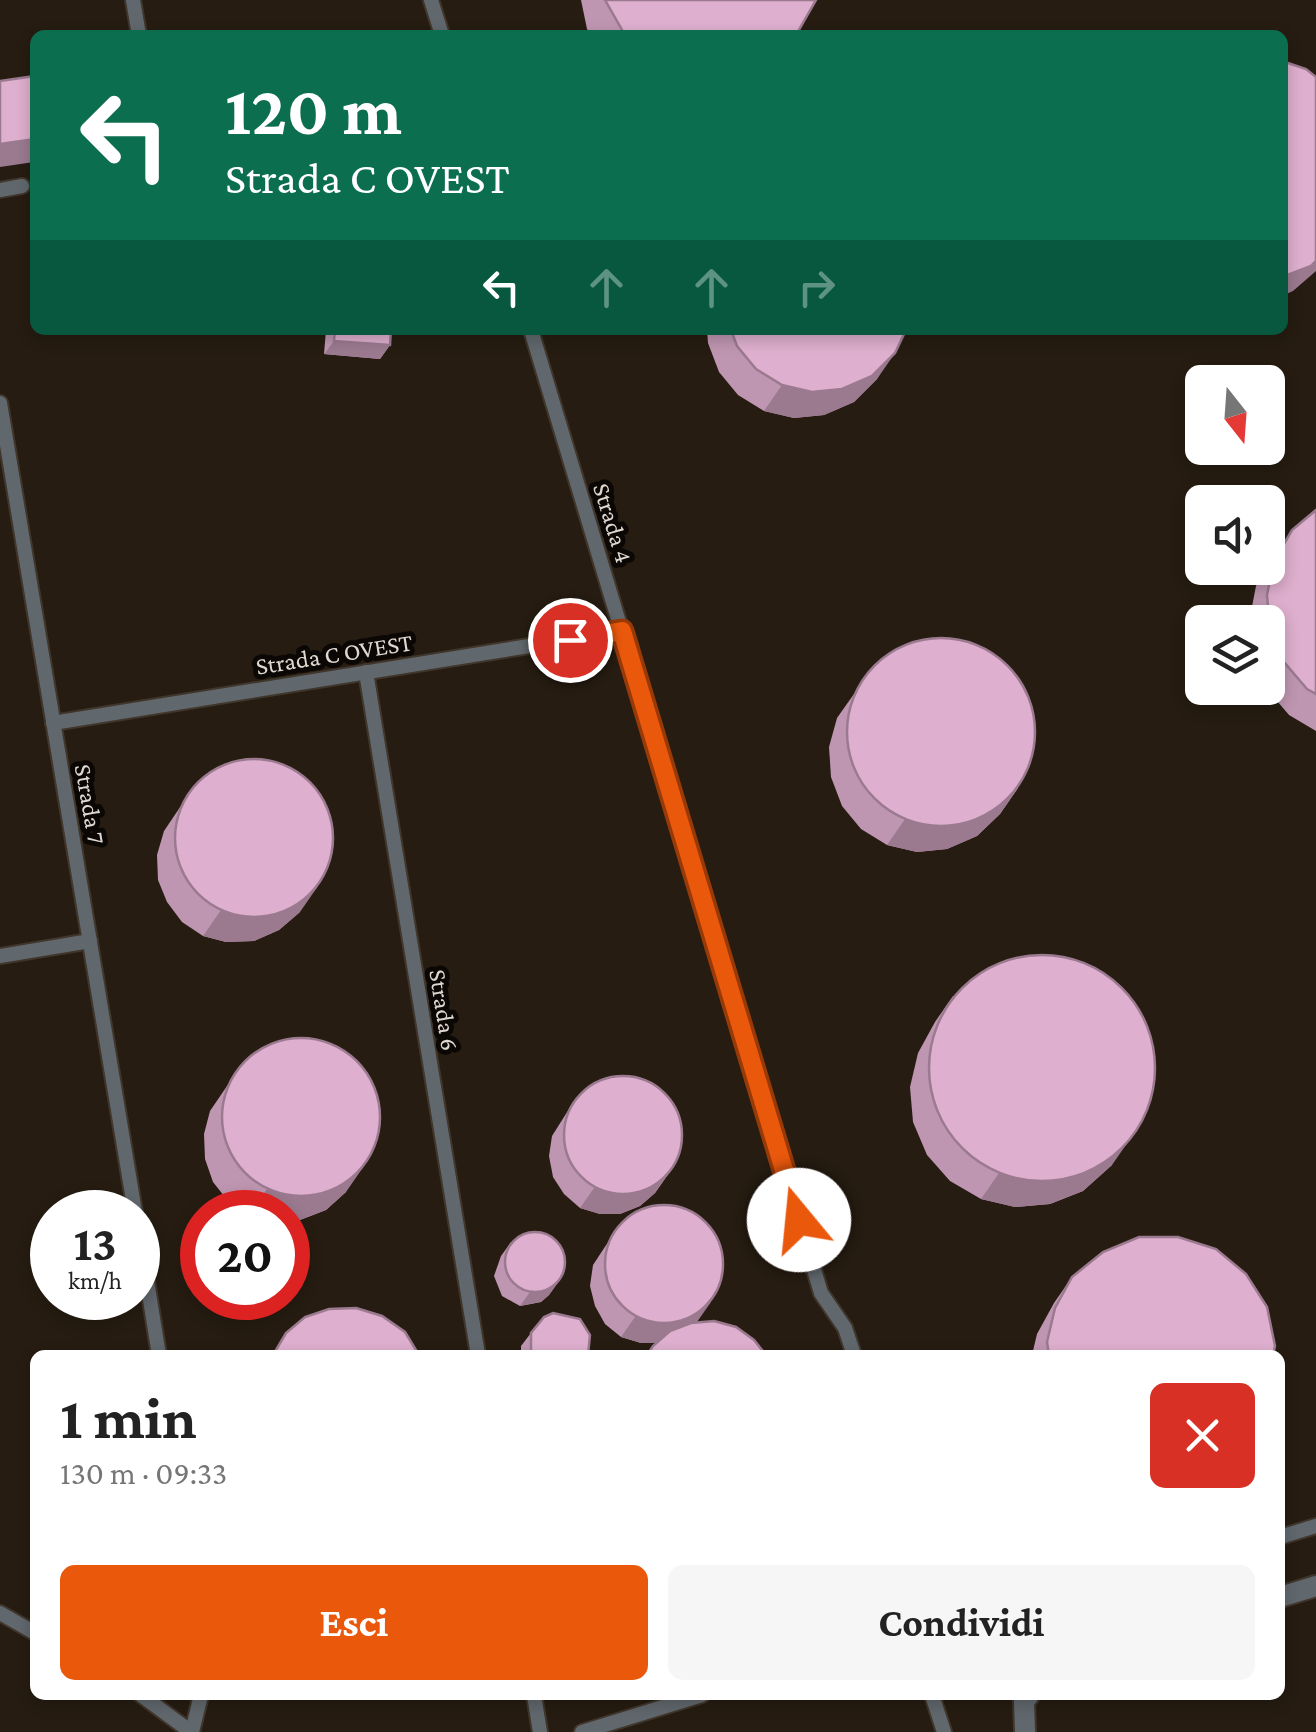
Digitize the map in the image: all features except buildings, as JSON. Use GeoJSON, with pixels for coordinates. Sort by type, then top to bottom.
{"type":"FeatureCollection","features":[{"type":"Feature","properties":{"kind":"street"},"geometry":{"type":"LineString","coordinates":[[1285,1595],[1316,1586]]}},
{"type":"Feature","properties":{"kind":"street"},"geometry":{"type":"LineString","coordinates":[[1025,1700],[1025,1732]]}},
{"type":"Feature","properties":{"kind":"lane"},"geometry":{"type":"LineString","coordinates":[[133,0],[138,30]]}},
{"type":"Feature","properties":{"kind":"lane"},"geometry":{"type":"LineString","coordinates":[[431,0],[440,30]]}},
{"type":"Feature","properties":{"kind":"lane"},"geometry":{"type":"LineString","coordinates":[[0,190],[22,186]]}},
{"type":"Feature","properties":{"kind":"lane","name":"Strada 4"},"geometry":{"type":"LineString","coordinates":[[533,335],[821,1293],[845,1328],[852,1350]]}},
{"type":"Feature","properties":{"kind":"lane","name":"Strada 7"},"geometry":{"type":"LineString","coordinates":[[0,403],[131,1190]]}},
{"type":"Feature","properties":{"kind":"lane","name":"Strada C OVEST"},"geometry":{"type":"LineString","coordinates":[[53,723],[622,631]]}},
{"type":"Feature","properties":{"kind":"lane","name":"Strada 6"},"geometry":{"type":"LineString","coordinates":[[366,672],[477,1350]]}},
{"type":"Feature","properties":{"kind":"lane"},"geometry":{"type":"LineString","coordinates":[[0,956],[90,941]]}},
{"type":"Feature","properties":{"kind":"lane"},"geometry":{"type":"LineString","coordinates":[[153,1320],[158,1350]]}},
{"type":"Feature","properties":{"kind":"lane"},"geometry":{"type":"LineString","coordinates":[[1285,1535],[1316,1526]]}},
{"type":"Feature","properties":{"kind":"lane"},"geometry":{"type":"LineString","coordinates":[[0,1613],[30,1631]]}},
{"type":"Feature","properties":{"kind":"lane"},"geometry":{"type":"LineString","coordinates":[[148,1700],[192,1732],[200,1700]]}},
{"type":"Feature","properties":{"kind":"lane"},"geometry":{"type":"LineString","coordinates":[[535,1700],[540,1732]]}},
{"type":"Feature","properties":{"kind":"lane"},"geometry":{"type":"LineString","coordinates":[[582,1732],[686,1700]]}},
{"type":"Feature","properties":{"kind":"lane"},"geometry":{"type":"LineString","coordinates":[[934,1700],[944,1732]]}},
{"type":"Feature","properties":{"kind":"route"},"geometry":{"type":"LineString","coordinates":[[570,640],[622,631],[799,1220]]}}]}
